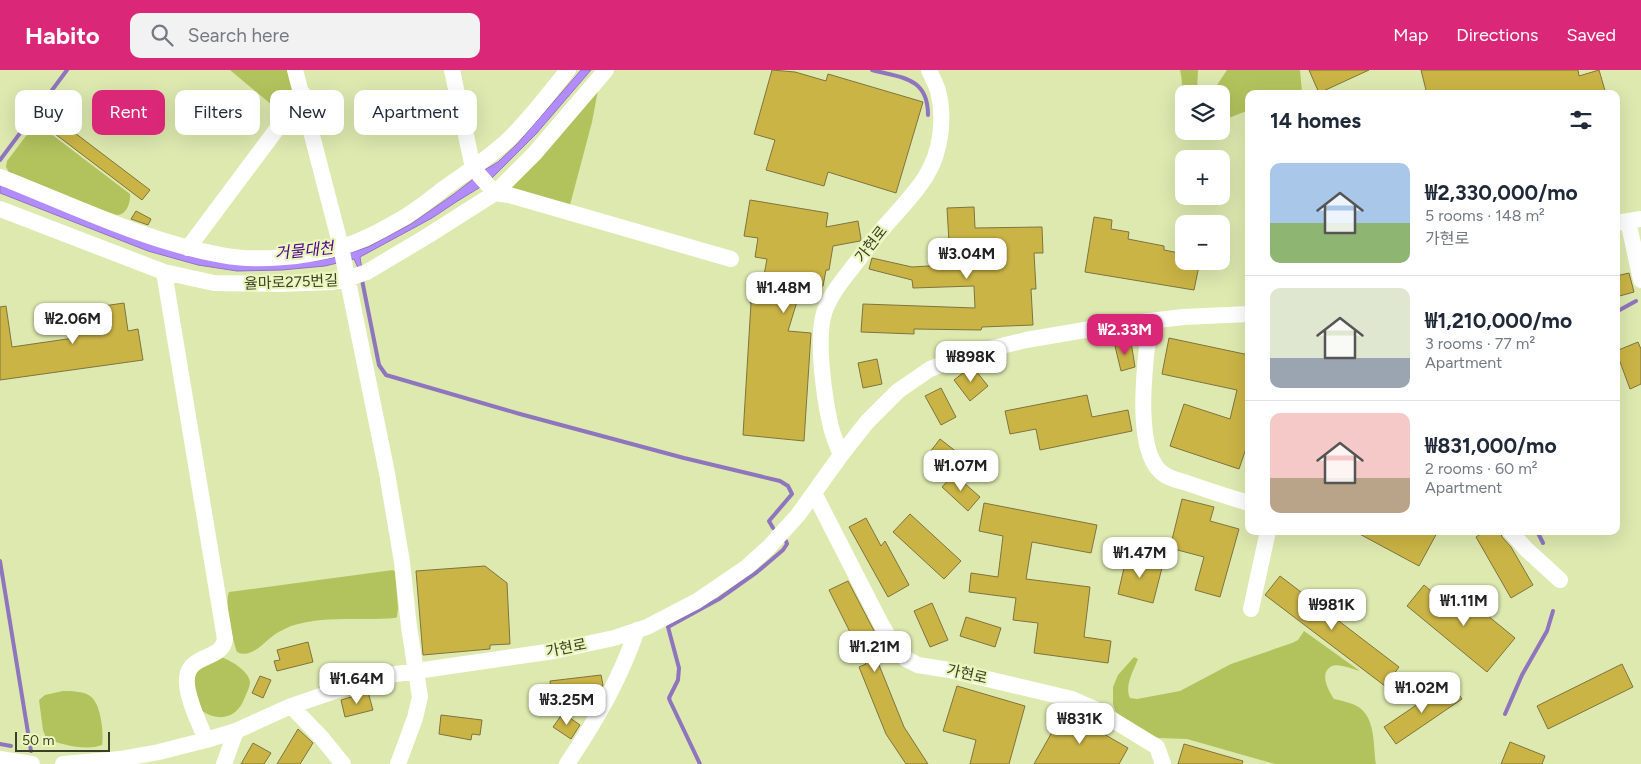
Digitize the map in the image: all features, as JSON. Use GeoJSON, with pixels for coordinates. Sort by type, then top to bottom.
{"type":"FeatureCollection","features":[{"type":"Feature","properties":{"kind":"street"},"geometry":{"type":"LineString","coordinates":[[296,70],[302,90]]}},
{"type":"Feature","properties":{"kind":"street"},"geometry":{"type":"LineString","coordinates":[[452,70],[473,168],[495,193],[509,195],[730,259]]}},
{"type":"Feature","properties":{"kind":"street"},"geometry":{"type":"LineString","coordinates":[[0,176],[130,228],[188,248],[222,256],[270,258],[312,253],[356,242],[398,222],[473,168],[510,138],[568,70]]}},
{"type":"Feature","properties":{"kind":"street","name":"율마로275번길"},"geometry":{"type":"LineString","coordinates":[[0,209],[164,272],[214,283],[332,282],[347,279],[367,272],[495,193],[535,153],[606,70]]}},
{"type":"Feature","properties":{"kind":"street","name":"가현로"},"geometry":{"type":"LineString","coordinates":[[841,455],[830,424],[826,394],[821,352],[823,317],[830,300],[841,282],[884,227],[914,194],[927,175],[935,158],[940,134],[941,113],[938,91],[929,70]]}},
{"type":"Feature","properties":{"kind":"street"},"geometry":{"type":"LineString","coordinates":[[188,248],[272,135]]}},
{"type":"Feature","properties":{"kind":"street"},"geometry":{"type":"LineString","coordinates":[[313,135],[341,247],[387,473],[402,562],[409,627],[420,697],[415,718],[398,764]]}},
{"type":"Feature","properties":{"kind":"street"},"geometry":{"type":"LineString","coordinates":[[1629,221],[1641,280]]}},
{"type":"Feature","properties":{"kind":"street"},"geometry":{"type":"LineString","coordinates":[[164,272],[225,639],[218,651],[195,662],[189,670],[187,678],[188,692],[206,740]]}},
{"type":"Feature","properties":{"kind":"street","name":"가현로"},"geometry":{"type":"LineString","coordinates":[[63,764],[120,759],[206,740],[236,731],[291,706],[389,675],[554,651],[606,640],[647,627],[697,600],[747,567],[775,541],[798,515],[867,422],[898,391],[930,369],[968,354],[1026,340],[1183,317],[1245,314]]}},
{"type":"Feature","properties":{"kind":"street"},"geometry":{"type":"LineString","coordinates":[[1150,321],[1143,395],[1148,451],[1154,466],[1165,476],[1245,502]]}},
{"type":"Feature","properties":{"kind":"street","name":"가현로"},"geometry":{"type":"LineString","coordinates":[[814,493],[880,622],[895,648],[906,659],[918,665],[949,670],[1072,699],[1095,709],[1157,747],[1163,764]]}},
{"type":"Feature","properties":{"kind":"street"},"geometry":{"type":"LineString","coordinates":[[1251,609],[1267,535]]}},
{"type":"Feature","properties":{"kind":"street"},"geometry":{"type":"LineString","coordinates":[[1514,535],[1560,580]]}},
{"type":"Feature","properties":{"kind":"street"},"geometry":{"type":"LineString","coordinates":[[573,761],[610,696],[637,630]]}},
{"type":"Feature","properties":{"kind":"street"},"geometry":{"type":"LineString","coordinates":[[291,706],[321,737],[343,764]]}},
{"type":"Feature","properties":{"kind":"street"},"geometry":{"type":"LineString","coordinates":[[224,764],[236,731]]}},
{"type":"Feature","properties":{"kind":"street"},"geometry":{"type":"LineString","coordinates":[[0,759],[32,764]]}},
{"type":"Feature","properties":{"kind":"green space"},"geometry":{"type":"Polygon","coordinates":[[[230,70],[289,70],[294,90],[270,90],[270,103],[260,95],[260,90],[254,90],[230,70]]]}},
{"type":"Feature","properties":{"kind":"green space"},"geometry":{"type":"Polygon","coordinates":[[[1180,70],[1198,70],[1197,85],[1182,85],[1180,70]]]}},
{"type":"Feature","properties":{"kind":"green space"},"geometry":{"type":"Polygon","coordinates":[[[1227,70],[1300,70],[1302,90],[1245,90],[1245,112],[1230,117],[1230,85],[1217,85],[1227,70]]]}},
{"type":"Feature","properties":{"kind":"green space"},"geometry":{"type":"Polygon","coordinates":[[[598,90],[592,122],[570,205],[513,192],[511,184],[598,90]]]}},
{"type":"Feature","properties":{"kind":"green space"},"geometry":{"type":"Polygon","coordinates":[[[27,135],[53,135],[130,194],[129,204],[123,213],[117,215],[108,212],[9,172],[6,167],[7,161],[27,135]]]}},
{"type":"Feature","properties":{"kind":"green space"},"geometry":{"type":"Polygon","coordinates":[[[393,570],[395,572],[397,617],[382,619],[329,619],[304,623],[291,626],[277,633],[253,651],[243,654],[237,652],[228,613],[229,592],[393,570]]]}},
{"type":"Feature","properties":{"kind":"green space"},"geometry":{"type":"Polygon","coordinates":[[[1304,631],[1360,671],[1335,665],[1328,669],[1325,677],[1334,699],[1348,702],[1360,708],[1369,719],[1373,734],[1376,764],[1275,764],[1187,739],[1159,738],[1149,735],[1124,722],[1116,712],[1113,704],[1113,687],[1118,675],[1134,657],[1138,659],[1130,678],[1128,693],[1130,698],[1137,699],[1180,691],[1231,664],[1292,643],[1298,640],[1304,631]]]}},
{"type":"Feature","properties":{"kind":"green space"},"geometry":{"type":"Polygon","coordinates":[[[221,657],[243,670],[250,682],[242,704],[238,709],[228,716],[216,717],[202,711],[191,676],[193,671],[221,657]]]}},
{"type":"Feature","properties":{"kind":"green space"},"geometry":{"type":"Polygon","coordinates":[[[63,691],[84,693],[94,700],[101,719],[102,745],[96,747],[74,746],[46,738],[43,730],[39,700],[45,695],[63,691]]]}},
{"type":"Feature","properties":{"kind":"shaded area"},"geometry":{"type":"Polygon","coordinates":[[[581,70],[591,70],[536,134],[487,183],[432,218],[360,257],[362,269],[359,270],[354,259],[325,266],[282,270],[237,271],[198,265],[148,251],[0,193],[0,185],[141,241],[316,261],[337,257],[368,247],[411,224],[498,162],[517,144],[581,70]]]}},
{"type":"Feature","properties":{"kind":"building"},"geometry":{"type":"Polygon","coordinates":[[[772,70],[795,72],[826,81],[828,74],[923,102],[896,193],[828,172],[824,186],[766,170],[775,140],[754,134],[772,70]]]}},
{"type":"Feature","properties":{"kind":"building"},"geometry":{"type":"Polygon","coordinates":[[[1309,70],[1369,70],[1326,90],[1318,90],[1309,70]]]}},
{"type":"Feature","properties":{"kind":"building"},"geometry":{"type":"Polygon","coordinates":[[[1421,70],[1578,70],[1579,76],[1599,70],[1605,90],[1426,90],[1421,70]]]}},
{"type":"Feature","properties":{"kind":"building"},"geometry":{"type":"Polygon","coordinates":[[[56,135],[78,135],[150,190],[142,200],[56,135]]]}},
{"type":"Feature","properties":{"kind":"building"},"geometry":{"type":"Polygon","coordinates":[[[750,200],[828,213],[826,227],[858,221],[860,241],[833,246],[829,270],[826,270],[823,286],[803,282],[788,331],[811,333],[804,441],[743,435],[750,303],[755,284],[762,286],[767,259],[755,257],[758,238],[744,236],[750,200]]]}},
{"type":"Feature","properties":{"kind":"building"},"geometry":{"type":"Polygon","coordinates":[[[974,207],[975,228],[1042,227],[1043,253],[1034,253],[1036,289],[1031,289],[1033,325],[982,327],[981,330],[914,329],[914,334],[861,332],[863,304],[975,308],[974,286],[913,288],[912,280],[869,269],[872,258],[912,267],[945,265],[945,259],[950,259],[947,208],[974,207]]]}},
{"type":"Feature","properties":{"kind":"building"},"geometry":{"type":"Polygon","coordinates":[[[136,211],[151,219],[148,225],[131,219],[136,211]]]}},
{"type":"Feature","properties":{"kind":"building"},"geometry":{"type":"Polygon","coordinates":[[[1094,217],[1112,220],[1111,229],[1129,232],[1128,239],[1164,246],[1164,250],[1175,252],[1175,270],[1198,270],[1194,290],[1085,272],[1094,217]]]}},
{"type":"Feature","properties":{"kind":"building"},"geometry":{"type":"Polygon","coordinates":[[[1629,273],[1634,292],[1620,296],[1620,275],[1629,273]]]}},
{"type":"Feature","properties":{"kind":"building"},"geometry":{"type":"Polygon","coordinates":[[[124,303],[128,331],[138,329],[143,360],[0,380],[0,307],[6,306],[12,347],[74,338],[69,311],[124,303]]]}},
{"type":"Feature","properties":{"kind":"building"},"geometry":{"type":"Polygon","coordinates":[[[1169,338],[1245,354],[1245,452],[1239,469],[1170,446],[1184,404],[1230,419],[1237,390],[1162,374],[1169,338]]]}},
{"type":"Feature","properties":{"kind":"building"},"geometry":{"type":"Polygon","coordinates":[[[1131,342],[1135,367],[1121,371],[1115,346],[1131,342]]]}},
{"type":"Feature","properties":{"kind":"building"},"geometry":{"type":"Polygon","coordinates":[[[1638,342],[1641,349],[1641,384],[1630,389],[1620,362],[1620,349],[1638,342]]]}},
{"type":"Feature","properties":{"kind":"building"},"geometry":{"type":"Polygon","coordinates":[[[877,359],[882,384],[863,388],[858,363],[877,359]]]}},
{"type":"Feature","properties":{"kind":"building"},"geometry":{"type":"Polygon","coordinates":[[[972,366],[988,386],[970,401],[954,380],[972,366]]]}},
{"type":"Feature","properties":{"kind":"building"},"geometry":{"type":"Polygon","coordinates":[[[941,388],[956,417],[941,425],[925,396],[941,388]]]}},
{"type":"Feature","properties":{"kind":"building"},"geometry":{"type":"Polygon","coordinates":[[[1087,395],[1092,417],[1128,410],[1132,431],[1040,450],[1036,429],[1010,434],[1005,411],[1087,395]]]}},
{"type":"Feature","properties":{"kind":"building"},"geometry":{"type":"Polygon","coordinates":[[[940,439],[967,460],[957,473],[930,452],[940,439]]]}},
{"type":"Feature","properties":{"kind":"building"},"geometry":{"type":"Polygon","coordinates":[[[954,474],[980,497],[968,511],[942,487],[954,474]]]}},
{"type":"Feature","properties":{"kind":"building"},"geometry":{"type":"Polygon","coordinates":[[[1182,499],[1214,507],[1210,521],[1239,529],[1220,597],[1195,590],[1204,557],[1170,548],[1182,499]]]}},
{"type":"Feature","properties":{"kind":"building"},"geometry":{"type":"Polygon","coordinates":[[[984,503],[1097,525],[1091,553],[1032,542],[1026,579],[1090,587],[1084,637],[1111,641],[1108,663],[1034,653],[1038,623],[1013,620],[1016,598],[969,592],[971,573],[998,577],[1003,536],[979,531],[984,503]]]}},
{"type":"Feature","properties":{"kind":"building"},"geometry":{"type":"Polygon","coordinates":[[[910,514],[961,561],[944,579],[893,532],[910,514]]]}},
{"type":"Feature","properties":{"kind":"building"},"geometry":{"type":"Polygon","coordinates":[[[866,518],[881,546],[885,541],[909,585],[888,597],[849,527],[866,518]]]}},
{"type":"Feature","properties":{"kind":"building"},"geometry":{"type":"Polygon","coordinates":[[[1361,535],[1436,535],[1419,566],[1361,535]]]}},
{"type":"Feature","properties":{"kind":"building"},"geometry":{"type":"Polygon","coordinates":[[[1479,535],[1501,535],[1511,547],[1533,585],[1511,598],[1476,537],[1479,535]]]}},
{"type":"Feature","properties":{"kind":"building"},"geometry":{"type":"Polygon","coordinates":[[[1127,555],[1163,564],[1153,603],[1118,594],[1127,555]]]}},
{"type":"Feature","properties":{"kind":"building"},"geometry":{"type":"Polygon","coordinates":[[[485,566],[507,583],[510,644],[490,645],[490,649],[423,655],[416,571],[485,566]]]}},
{"type":"Feature","properties":{"kind":"building"},"geometry":{"type":"Polygon","coordinates":[[[1280,576],[1399,667],[1385,686],[1265,595],[1280,576]]]}},
{"type":"Feature","properties":{"kind":"building"},"geometry":{"type":"Polygon","coordinates":[[[848,581],[882,646],[873,650],[904,727],[928,764],[906,764],[886,734],[859,667],[866,664],[829,590],[848,581]]]}},
{"type":"Feature","properties":{"kind":"building"},"geometry":{"type":"Polygon","coordinates":[[[1424,585],[1449,606],[1460,593],[1515,638],[1487,672],[1407,606],[1424,585]]]}},
{"type":"Feature","properties":{"kind":"building"},"geometry":{"type":"Polygon","coordinates":[[[932,603],[948,640],[930,647],[914,611],[932,603]]]}},
{"type":"Feature","properties":{"kind":"building"},"geometry":{"type":"Polygon","coordinates":[[[966,617],[1001,628],[995,647],[960,636],[966,617]]]}},
{"type":"Feature","properties":{"kind":"building"},"geometry":{"type":"Polygon","coordinates":[[[308,642],[313,662],[277,671],[274,661],[280,660],[277,650],[308,642]]]}},
{"type":"Feature","properties":{"kind":"building"},"geometry":{"type":"Polygon","coordinates":[[[1622,664],[1633,687],[1548,729],[1537,706],[1622,664]]]}},
{"type":"Feature","properties":{"kind":"building"},"geometry":{"type":"Polygon","coordinates":[[[601,675],[603,685],[599,692],[552,698],[550,681],[601,675]]]}},
{"type":"Feature","properties":{"kind":"building"},"geometry":{"type":"Polygon","coordinates":[[[260,676],[271,680],[263,698],[252,693],[260,676]]]}},
{"type":"Feature","properties":{"kind":"building"},"geometry":{"type":"Polygon","coordinates":[[[1446,685],[1451,692],[1455,689],[1462,699],[1396,744],[1384,727],[1446,685]]]}},
{"type":"Feature","properties":{"kind":"building"},"geometry":{"type":"Polygon","coordinates":[[[957,686],[1025,706],[1009,764],[970,764],[976,740],[943,731],[957,686]]]}},
{"type":"Feature","properties":{"kind":"building"},"geometry":{"type":"Polygon","coordinates":[[[368,692],[373,710],[345,717],[341,700],[368,692]]]}},
{"type":"Feature","properties":{"kind":"building"},"geometry":{"type":"Polygon","coordinates":[[[1064,711],[1128,748],[1119,764],[1034,764],[1064,711]]]}},
{"type":"Feature","properties":{"kind":"building"},"geometry":{"type":"Polygon","coordinates":[[[563,713],[580,725],[571,739],[553,727],[563,713]]]}},
{"type":"Feature","properties":{"kind":"building"},"geometry":{"type":"Polygon","coordinates":[[[441,715],[482,720],[480,735],[472,734],[471,740],[439,734],[441,715]]]}},
{"type":"Feature","properties":{"kind":"building"},"geometry":{"type":"Polygon","coordinates":[[[298,729],[313,743],[300,764],[277,764],[298,729]]]}},
{"type":"Feature","properties":{"kind":"building"},"geometry":{"type":"Polygon","coordinates":[[[1510,742],[1545,756],[1542,764],[1501,764],[1510,742]]]}},
{"type":"Feature","properties":{"kind":"building"},"geometry":{"type":"Polygon","coordinates":[[[253,743],[271,753],[264,764],[241,764],[253,743]]]}},
{"type":"Feature","properties":{"kind":"building"},"geometry":{"type":"Polygon","coordinates":[[[1184,744],[1243,761],[1242,764],[1178,764],[1184,744]]]}},
{"type":"Feature","properties":{"kind":"waterway"},"geometry":{"type":"LineString","coordinates":[[0,160],[67,70]]}},
{"type":"Feature","properties":{"kind":"waterway"},"geometry":{"type":"LineString","coordinates":[[872,70],[903,78],[918,86],[927,102],[928,115]]}},
{"type":"Feature","properties":{"kind":"waterway"},"geometry":{"type":"LineString","coordinates":[[362,280],[379,365],[386,375],[520,414],[684,458],[780,481],[788,486],[792,494],[769,521],[773,528]]}},
{"type":"Feature","properties":{"kind":"waterway"},"geometry":{"type":"LineString","coordinates":[[1620,310],[1636,301]]}},
{"type":"Feature","properties":{"kind":"waterway"},"geometry":{"type":"LineString","coordinates":[[1539,535],[1543,543]]}},
{"type":"Feature","properties":{"kind":"waterway"},"geometry":{"type":"LineString","coordinates":[[700,764],[669,698],[678,680],[679,668],[668,627],[719,599],[757,572],[783,550],[787,544],[786,541]]}},
{"type":"Feature","properties":{"kind":"waterway"},"geometry":{"type":"LineString","coordinates":[[0,561],[31,751]]}},
{"type":"Feature","properties":{"kind":"waterway"},"geometry":{"type":"LineString","coordinates":[[1505,714],[1522,675],[1547,631],[1553,611]]}},
{"type":"Feature","properties":{"kind":"waterway"},"geometry":{"type":"LineString","coordinates":[[0,744],[11,746]]}},
{"type":"Feature","properties":{"kind":"water label","name":"거물대천"},"geometry":{"type":"Point","coordinates":[304,250]}}]}
